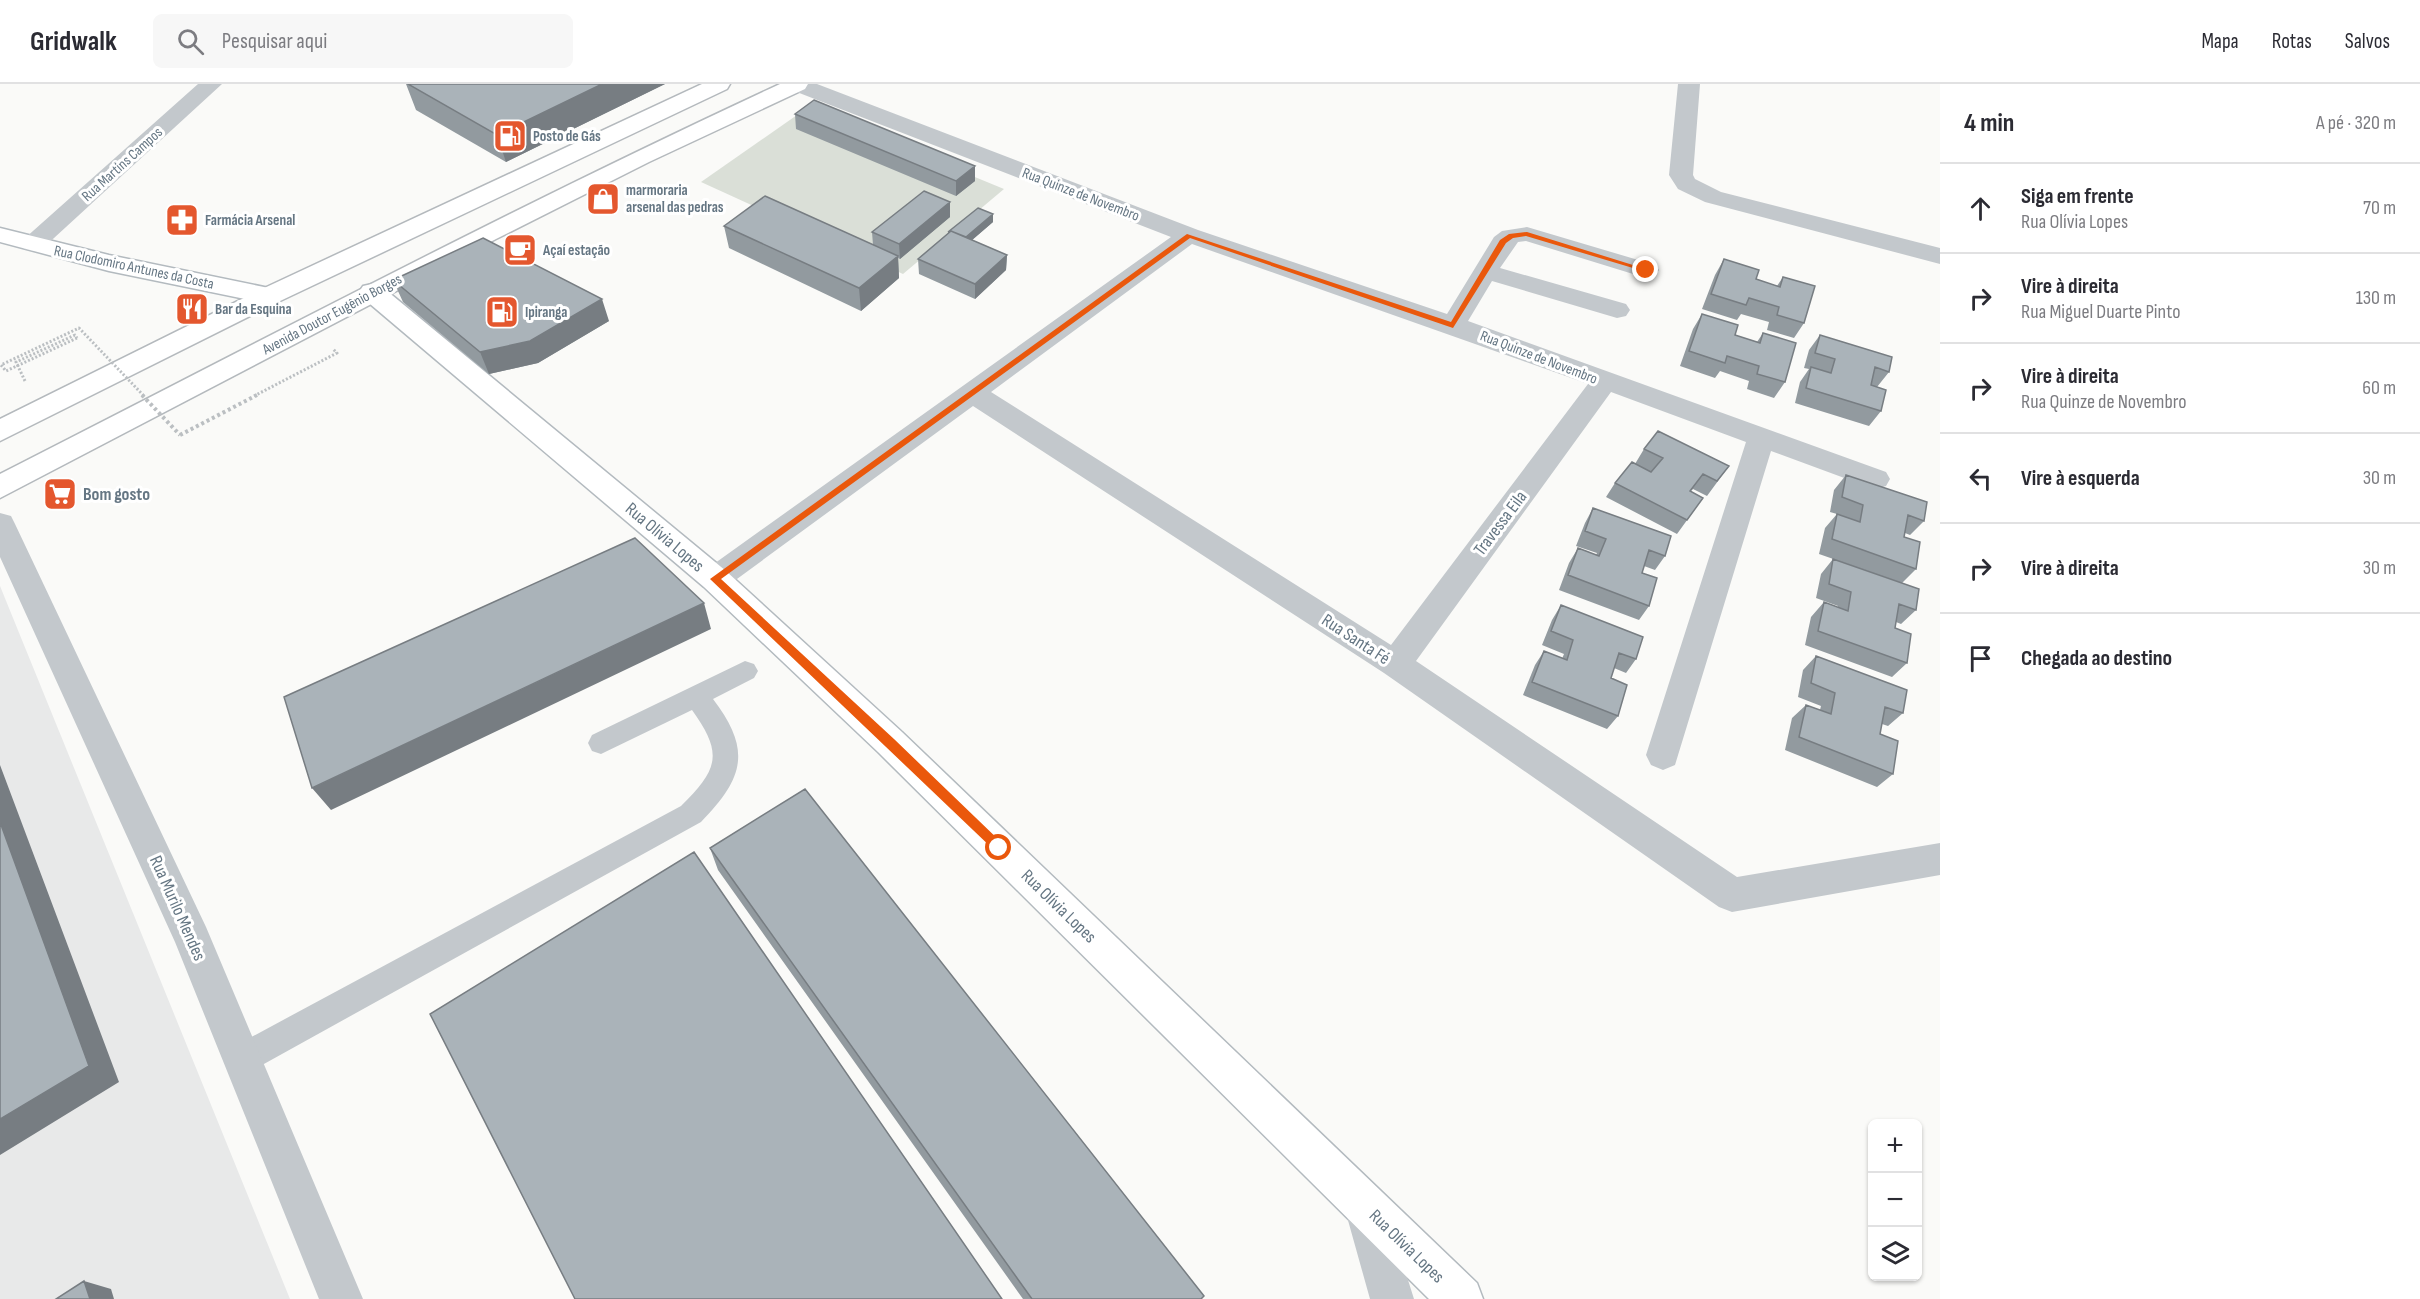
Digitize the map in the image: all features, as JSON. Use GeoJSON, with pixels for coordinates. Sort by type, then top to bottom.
{"type":"FeatureCollection","features":[{"type":"Feature","properties":{"kind":"main road"},"geometry":{"type":"LineString","coordinates":[[0,431],[269,296],[719,84]]}},
{"type":"Feature","properties":{"kind":"main road","name":"Avenida Doutor Eugênio Borges"},"geometry":{"type":"LineString","coordinates":[[0,487],[165,404],[372,292],[641,157],[797,84]]}},
{"type":"Feature","properties":{"kind":"main road","name":"Rua Clodomiro Antunes da Costa"},"geometry":{"type":"LineString","coordinates":[[0,235],[269,296]]}},
{"type":"Feature","properties":{"kind":"main road","name":"Rua Olívia Lopes"},"geometry":{"type":"LineString","coordinates":[[372,292],[715,579],[890,742],[1461,1299]]}},
{"type":"Feature","properties":{"kind":"street","name":"Rua Martins Campos"},"geometry":{"type":"LineString","coordinates":[[33,244],[211,84]]}},
{"type":"Feature","properties":{"kind":"street","name":"Rua Quinze de Novembro"},"geometry":{"type":"LineString","coordinates":[[797,84],[1189,235],[1453,325],[1604,382],[1876,479]]}},
{"type":"Feature","properties":{"kind":"street"},"geometry":{"type":"LineString","coordinates":[[1689,84],[1681,175],[1686,184],[1713,197],[1940,256]]}},
{"type":"Feature","properties":{"kind":"street"},"geometry":{"type":"LineString","coordinates":[[1453,325],[1484,271],[1503,242],[1511,236],[1527,234],[1646,270]]}},
{"type":"Feature","properties":{"kind":"street"},"geometry":{"type":"LineString","coordinates":[[715,579],[1189,235]]}},
{"type":"Feature","properties":{"kind":"street"},"geometry":{"type":"LineString","coordinates":[[1484,271],[1617,310]]}},
{"type":"Feature","properties":{"kind":"street","name":"Travessa Eila"},"geometry":{"type":"LineString","coordinates":[[1395,664],[1604,382]]}},
{"type":"Feature","properties":{"kind":"street","name":"Rua Santa Fé"},"geometry":{"type":"LineString","coordinates":[[973,393],[1395,664],[1732,895],[1940,859]]}},
{"type":"Feature","properties":{"kind":"street"},"geometry":{"type":"LineString","coordinates":[[1663,755],[1761,438]]}},
{"type":"Feature","properties":{"kind":"street","name":"Rua Murilo Mendes"},"geometry":{"type":"LineString","coordinates":[[0,524],[194,939],[341,1299]]}},
{"type":"Feature","properties":{"kind":"street"},"geometry":{"type":"LineString","coordinates":[[1365,1206],[1392,1299]]}},
{"type":"Feature","properties":{"kind":"lane"},"geometry":{"type":"LineString","coordinates":[[601,743],[745,670]]}},
{"type":"Feature","properties":{"kind":"lane"},"geometry":{"type":"LineString","coordinates":[[242,1059],[691,814],[712,794],[723,772],[725,752],[722,733],[696,696]]}},
{"type":"Feature","properties":{"kind":"path"},"geometry":{"type":"LineString","coordinates":[[35,413],[16,362],[75,335],[77,338],[6,371],[1,365],[79,328],[180,435]]}},
{"type":"Feature","properties":{"kind":"shaded area"},"geometry":{"type":"Polygon","coordinates":[[[807,108],[1004,189],[903,274],[701,182],[807,108]]]}},
{"type":"Feature","properties":{"kind":"shaded area"},"geometry":{"type":"Polygon","coordinates":[[[0,586],[290,1299],[0,1299],[0,586]]]}},
{"type":"Feature","properties":{"kind":"building"},"geometry":{"type":"Polygon","coordinates":[[[408,84],[602,84],[497,135],[408,84]]]}},
{"type":"Feature","properties":{"kind":"building"},"geometry":{"type":"Polygon","coordinates":[[[814,100],[975,166],[956,181],[795,114],[814,100]]]}},
{"type":"Feature","properties":{"kind":"building"},"geometry":{"type":"Polygon","coordinates":[[[924,191],[950,202],[899,244],[872,232],[924,191]]]}},
{"type":"Feature","properties":{"kind":"building"},"geometry":{"type":"Polygon","coordinates":[[[765,196],[898,256],[859,288],[724,226],[765,196]]]}},
{"type":"Feature","properties":{"kind":"building"},"geometry":{"type":"Polygon","coordinates":[[[978,208],[993,214],[966,237],[948,232],[978,208]]]}},
{"type":"Feature","properties":{"kind":"building"},"geometry":{"type":"Polygon","coordinates":[[[951,231],[1007,255],[975,284],[918,259],[951,231]]]}},
{"type":"Feature","properties":{"kind":"building","name":"Ipiranga"},"geometry":{"type":"Polygon","coordinates":[[[483,238],[602,299],[530,341],[480,352],[393,280],[483,238]]]}},
{"type":"Feature","properties":{"kind":"building"},"geometry":{"type":"Polygon","coordinates":[[[1724,259],[1759,270],[1756,279],[1780,287],[1783,277],[1815,286],[1804,323],[1777,315],[1779,307],[1749,298],[1746,305],[1711,294],[1724,259]]]}},
{"type":"Feature","properties":{"kind":"building"},"geometry":{"type":"Polygon","coordinates":[[[1702,314],[1738,325],[1735,335],[1760,343],[1763,333],[1796,343],[1785,382],[1757,374],[1759,366],[1727,356],[1725,363],[1689,351],[1702,314]]]}},
{"type":"Feature","properties":{"kind":"building"},"geometry":{"type":"Polygon","coordinates":[[[1820,335],[1892,357],[1889,372],[1875,367],[1871,385],[1886,390],[1881,411],[1806,388],[1811,367],[1831,373],[1835,359],[1815,353],[1820,335]]]}},
{"type":"Feature","properties":{"kind":"building"},"geometry":{"type":"Polygon","coordinates":[[[1658,431],[1729,466],[1717,481],[1703,474],[1690,491],[1703,498],[1687,520],[1615,483],[1632,462],[1651,472],[1663,458],[1644,449],[1658,431]]]}},
{"type":"Feature","properties":{"kind":"building"},"geometry":{"type":"Polygon","coordinates":[[[1846,475],[1927,502],[1924,521],[1908,515],[1904,537],[1920,542],[1916,569],[1832,539],[1837,514],[1860,522],[1863,505],[1842,497],[1846,475]]]}},
{"type":"Feature","properties":{"kind":"building"},"geometry":{"type":"Polygon","coordinates":[[[1593,508],[1671,536],[1665,556],[1649,550],[1642,573],[1657,578],[1649,606],[1568,575],[1578,548],[1599,556],[1606,539],[1585,531],[1593,508]]]}},
{"type":"Feature","properties":{"kind":"building"},"geometry":{"type":"Polygon","coordinates":[[[635,538],[704,603],[312,788],[284,697],[635,538]]]}},
{"type":"Feature","properties":{"kind":"building"},"geometry":{"type":"Polygon","coordinates":[[[1833,559],[1919,589],[1916,610],[1899,604],[1895,628],[1911,634],[1907,663],[1818,631],[1824,602],[1848,611],[1851,592],[1829,584],[1833,559]]]}},
{"type":"Feature","properties":{"kind":"building"},"geometry":{"type":"Polygon","coordinates":[[[1561,605],[1643,637],[1636,659],[1619,653],[1611,678],[1627,685],[1618,716],[1532,682],[1544,651],[1567,660],[1573,640],[1551,631],[1561,605]]]}},
{"type":"Feature","properties":{"kind":"building"},"geometry":{"type":"Polygon","coordinates":[[[1816,656],[1907,690],[1903,713],[1885,707],[1880,734],[1898,741],[1893,774],[1799,737],[1806,705],[1831,714],[1835,693],[1811,683],[1816,656]]]}},
{"type":"Feature","properties":{"kind":"building"},"geometry":{"type":"Polygon","coordinates":[[[805,789],[1204,1296],[1201,1299],[1032,1299],[710,848],[805,789]]]}},
{"type":"Feature","properties":{"kind":"building"},"geometry":{"type":"Polygon","coordinates":[[[0,822],[89,1066],[0,1119],[0,822]]]}},
{"type":"Feature","properties":{"kind":"building"},"geometry":{"type":"Polygon","coordinates":[[[694,852],[1002,1299],[575,1299],[430,1014],[694,852]]]}},
{"type":"Feature","properties":{"kind":"building"},"geometry":{"type":"Polygon","coordinates":[[[84,1281],[90,1299],[56,1299],[84,1281]]]}},
{"type":"Feature","properties":{"kind":"place","name":"Posto de Gás"},"geometry":{"type":"Point","coordinates":[510,136]}},
{"type":"Feature","properties":{"kind":"place","name":"marmoraria arsenal das pedras"},"geometry":{"type":"Point","coordinates":[603,199]}},
{"type":"Feature","properties":{"kind":"place","name":"Farmácia Arsenal"},"geometry":{"type":"Point","coordinates":[182,220]}},
{"type":"Feature","properties":{"kind":"place","name":"Açaí estação"},"geometry":{"type":"Point","coordinates":[520,250]}},
{"type":"Feature","properties":{"kind":"place","name":"Bar da Esquina"},"geometry":{"type":"Point","coordinates":[192,309]}},
{"type":"Feature","properties":{"kind":"place","name":"Ipiranga"},"geometry":{"type":"Point","coordinates":[502,312]}},
{"type":"Feature","properties":{"kind":"place","name":"Bom gosto"},"geometry":{"type":"Point","coordinates":[60,494]}},
{"type":"Feature","properties":{"kind":"route"},"geometry":{"type":"LineString","coordinates":[[999,848],[890,742],[715,579],[1189,235],[1453,325],[1484,271],[1503,242],[1511,236],[1527,234],[1646,270]]}}]}
